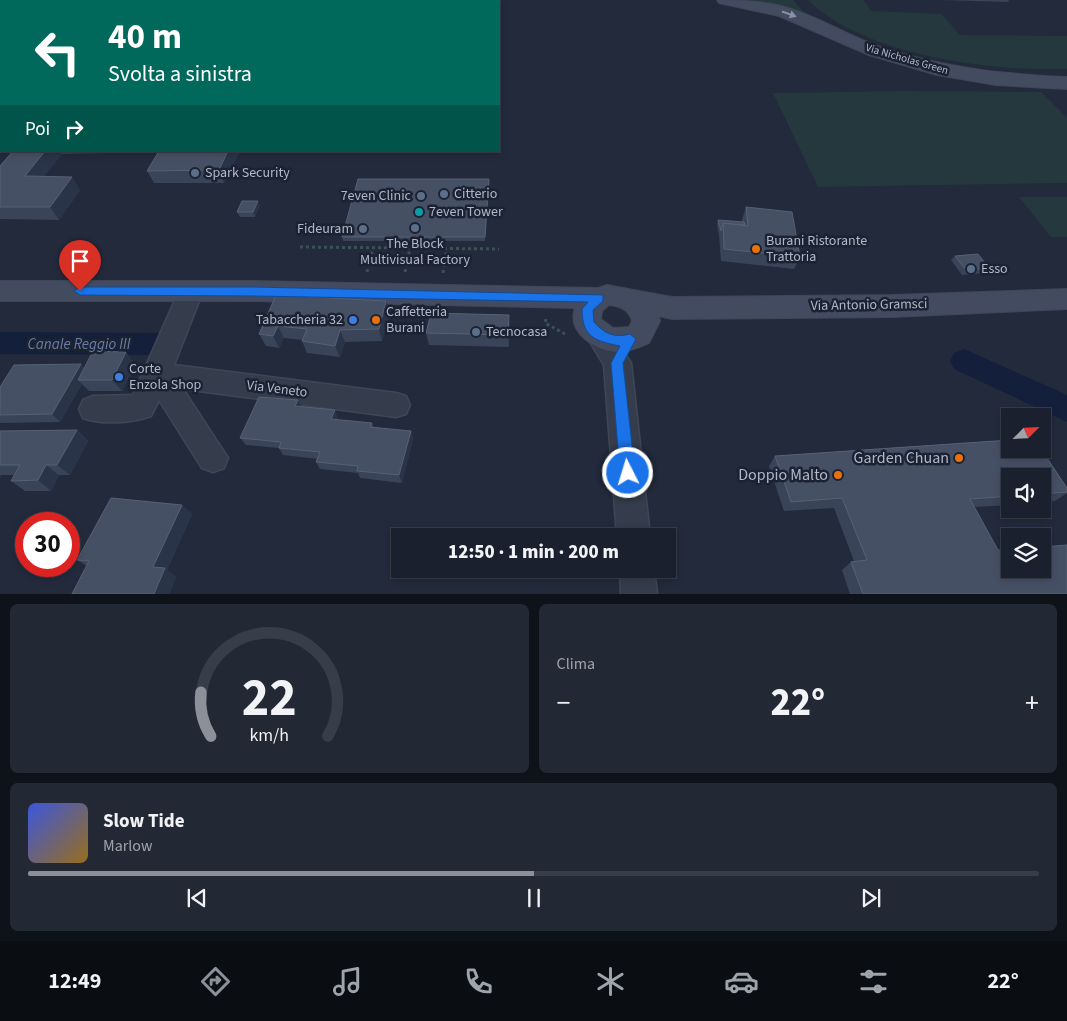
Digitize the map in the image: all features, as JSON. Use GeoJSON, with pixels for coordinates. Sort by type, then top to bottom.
{"type":"FeatureCollection","features":[{"type":"Feature","properties":{"kind":"street","name":"Via Nicholas Green"},"geometry":{"type":"LineString","coordinates":[[725,0],[784,12],[875,51],[937,69],[996,79],[1067,83]]}},
{"type":"Feature","properties":{"kind":"street","name":"Via Nicholas Green"},"geometry":{"type":"LineString","coordinates":[[802,0],[825,20],[845,31],[914,55],[996,71],[1067,74]]}},
{"type":"Feature","properties":{"kind":"street"},"geometry":{"type":"LineString","coordinates":[[0,291],[191,291],[550,298],[599,298],[617,295],[634,301],[644,313],[646,321],[630,344],[634,528]]}},
{"type":"Feature","properties":{"kind":"street"},"geometry":{"type":"LineString","coordinates":[[93,409],[141,407],[157,374],[191,291]]}},
{"type":"Feature","properties":{"kind":"street"},"geometry":{"type":"LineString","coordinates":[[550,298],[587,333],[630,344]]}},
{"type":"Feature","properties":{"kind":"street"},"geometry":{"type":"LineString","coordinates":[[587,333],[588,309],[599,298]]}},
{"type":"Feature","properties":{"kind":"street","name":"Via Antonio Gramsci"},"geometry":{"type":"LineString","coordinates":[[634,301],[672,308],[893,306],[1067,299]]}},
{"type":"Feature","properties":{"kind":"street"},"geometry":{"type":"LineString","coordinates":[[630,344],[672,308]]}},
{"type":"Feature","properties":{"kind":"street"},"geometry":{"type":"LineString","coordinates":[[157,374],[213,458]]}},
{"type":"Feature","properties":{"kind":"street","name":"Via Veneto"},"geometry":{"type":"LineString","coordinates":[[157,374],[396,405]]}},
{"type":"Feature","properties":{"kind":"street"},"geometry":{"type":"LineString","coordinates":[[638,578],[639,594]]}},
{"type":"Feature","properties":{"kind":"path"},"geometry":{"type":"LineString","coordinates":[[300,247],[499,249]]}},
{"type":"Feature","properties":{"kind":"path"},"geometry":{"type":"LineString","coordinates":[[366,277],[373,248]]}},
{"type":"Feature","properties":{"kind":"path"},"geometry":{"type":"LineString","coordinates":[[404,278],[410,248]]}},
{"type":"Feature","properties":{"kind":"path"},"geometry":{"type":"LineString","coordinates":[[442,279],[446,248]]}},
{"type":"Feature","properties":{"kind":"path"},"geometry":{"type":"LineString","coordinates":[[550,298],[545,323],[587,333]]}},
{"type":"Feature","properties":{"kind":"green space"},"geometry":{"type":"Polygon","coordinates":[[[750,0],[793,0],[803,11],[820,21],[778,6],[750,0]]]}},
{"type":"Feature","properties":{"kind":"green space"},"geometry":{"type":"Polygon","coordinates":[[[808,0],[863,0],[872,11],[942,14],[960,35],[1067,36],[1067,69],[1003,67],[967,63],[894,47],[861,34],[832,19],[808,0]]]}},
{"type":"Feature","properties":{"kind":"green space"},"geometry":{"type":"Polygon","coordinates":[[[903,91],[1041,92],[1067,118],[1067,183],[818,187],[773,93],[903,91]]]}},
{"type":"Feature","properties":{"kind":"green space"},"geometry":{"type":"Polygon","coordinates":[[[1019,197],[1067,197],[1067,237],[1051,237],[1019,197]]]}},
{"type":"Feature","properties":{"kind":"building"},"geometry":{"type":"Polygon","coordinates":[[[12,152],[44,152],[25,176],[72,177],[50,207],[0,207],[0,166],[12,152]]]}},
{"type":"Feature","properties":{"kind":"building"},"geometry":{"type":"Polygon","coordinates":[[[158,152],[228,152],[219,170],[147,171],[158,152]]]}},
{"type":"Feature","properties":{"kind":"building","name":"7even Tower"},"geometry":{"type":"Polygon","coordinates":[[[358,179],[489,179],[485,237],[342,237],[358,179]]]}},
{"type":"Feature","properties":{"kind":"building"},"geometry":{"type":"Polygon","coordinates":[[[242,201],[258,201],[253,212],[237,212],[242,201]]]}},
{"type":"Feature","properties":{"kind":"building","name":"Burani Ristorante Trattoria"},"geometry":{"type":"Polygon","coordinates":[[[746,207],[792,212],[800,257],[724,249],[723,223],[748,226],[746,207]]]}},
{"type":"Feature","properties":{"kind":"building"},"geometry":{"type":"Polygon","coordinates":[[[718,220],[744,222],[745,225],[723,223],[721,231],[718,220]]]}},
{"type":"Feature","properties":{"kind":"building"},"geometry":{"type":"Polygon","coordinates":[[[978,254],[989,268],[966,270],[955,256],[978,254]]]}},
{"type":"Feature","properties":{"kind":"building"},"geometry":{"type":"Polygon","coordinates":[[[276,295],[386,301],[379,329],[340,330],[335,346],[302,341],[307,329],[278,326],[273,336],[259,334],[276,295]]]}},
{"type":"Feature","properties":{"kind":"building"},"geometry":{"type":"Polygon","coordinates":[[[431,313],[509,315],[508,335],[426,333],[431,313]]]}},
{"type":"Feature","properties":{"kind":"building"},"geometry":{"type":"Polygon","coordinates":[[[93,351],[126,352],[112,380],[78,380],[93,351]]]}},
{"type":"Feature","properties":{"kind":"building"},"geometry":{"type":"Polygon","coordinates":[[[81,364],[52,414],[0,415],[0,387],[14,365],[81,364]]]}},
{"type":"Feature","properties":{"kind":"building"},"geometry":{"type":"Polygon","coordinates":[[[259,397],[298,400],[295,406],[335,410],[331,419],[372,423],[370,427],[411,431],[399,475],[357,471],[358,466],[316,462],[320,452],[279,448],[281,442],[240,438],[259,397]]]}},
{"type":"Feature","properties":{"kind":"building"},"geometry":{"type":"Polygon","coordinates":[[[77,430],[57,465],[46,465],[38,480],[11,481],[20,465],[0,465],[0,431],[77,430]]]}},
{"type":"Feature","properties":{"kind":"building"},"geometry":{"type":"Polygon","coordinates":[[[1001,441],[1001,458],[1047,458],[1067,488],[1067,492],[1051,493],[1051,468],[1001,468],[1001,497],[970,499],[998,550],[1001,550],[1001,578],[1051,578],[1051,546],[1067,545],[1067,594],[863,594],[851,562],[867,560],[842,498],[791,502],[775,456],[1001,441]]]}},
{"type":"Feature","properties":{"kind":"building"},"geometry":{"type":"Polygon","coordinates":[[[111,498],[182,505],[153,567],[165,568],[154,594],[72,594],[89,561],[80,560],[80,555],[111,498]]]}},
{"type":"Feature","properties":{"kind":"waterway","name":"Canale Reggio III"},"geometry":{"type":"LineString","coordinates":[[0,343],[158,344]]}},
{"type":"Feature","properties":{"kind":"waterway","name":"Canale Reggio III"},"geometry":{"type":"LineString","coordinates":[[964,361],[1067,409]]}},
{"type":"Feature","properties":{"kind":"place","name":"Spark Security"},"geometry":{"type":"Point","coordinates":[195,173]}},
{"type":"Feature","properties":{"kind":"place","name":"Citterio"},"geometry":{"type":"Point","coordinates":[444,194]}},
{"type":"Feature","properties":{"kind":"place","name":"7even Clinic"},"geometry":{"type":"Point","coordinates":[421,196]}},
{"type":"Feature","properties":{"kind":"place","name":"7even Tower"},"geometry":{"type":"Point","coordinates":[419,212]}},
{"type":"Feature","properties":{"kind":"place","name":"The Block Multivisual Factory"},"geometry":{"type":"Point","coordinates":[415,228]}},
{"type":"Feature","properties":{"kind":"place","name":"Fideuram"},"geometry":{"type":"Point","coordinates":[363,229]}},
{"type":"Feature","properties":{"kind":"place","name":"Burani Ristorante Trattoria"},"geometry":{"type":"Point","coordinates":[756,249]}},
{"type":"Feature","properties":{"kind":"place","name":"Esso"},"geometry":{"type":"Point","coordinates":[971,269]}},
{"type":"Feature","properties":{"kind":"place","name":"Tabaccheria 32"},"geometry":{"type":"Point","coordinates":[353,320]}},
{"type":"Feature","properties":{"kind":"place","name":"Caffetteria Burani"},"geometry":{"type":"Point","coordinates":[376,320]}},
{"type":"Feature","properties":{"kind":"place","name":"Tecnocasa"},"geometry":{"type":"Point","coordinates":[476,332]}},
{"type":"Feature","properties":{"kind":"place","name":"Corte Enzola Shop"},"geometry":{"type":"Point","coordinates":[119,377]}},
{"type":"Feature","properties":{"kind":"place","name":"Garden Chuan"},"geometry":{"type":"Point","coordinates":[959,458]}},
{"type":"Feature","properties":{"kind":"place","name":"Doppio Malto"},"geometry":{"type":"Point","coordinates":[838,475]}},
{"type":"Feature","properties":{"kind":"route"},"geometry":{"type":"LineString","coordinates":[[80,291],[254,291],[599,298],[592,302],[588,309],[586,316],[588,324],[600,337],[621,341],[630,339],[617,363],[628,473]]}}]}
